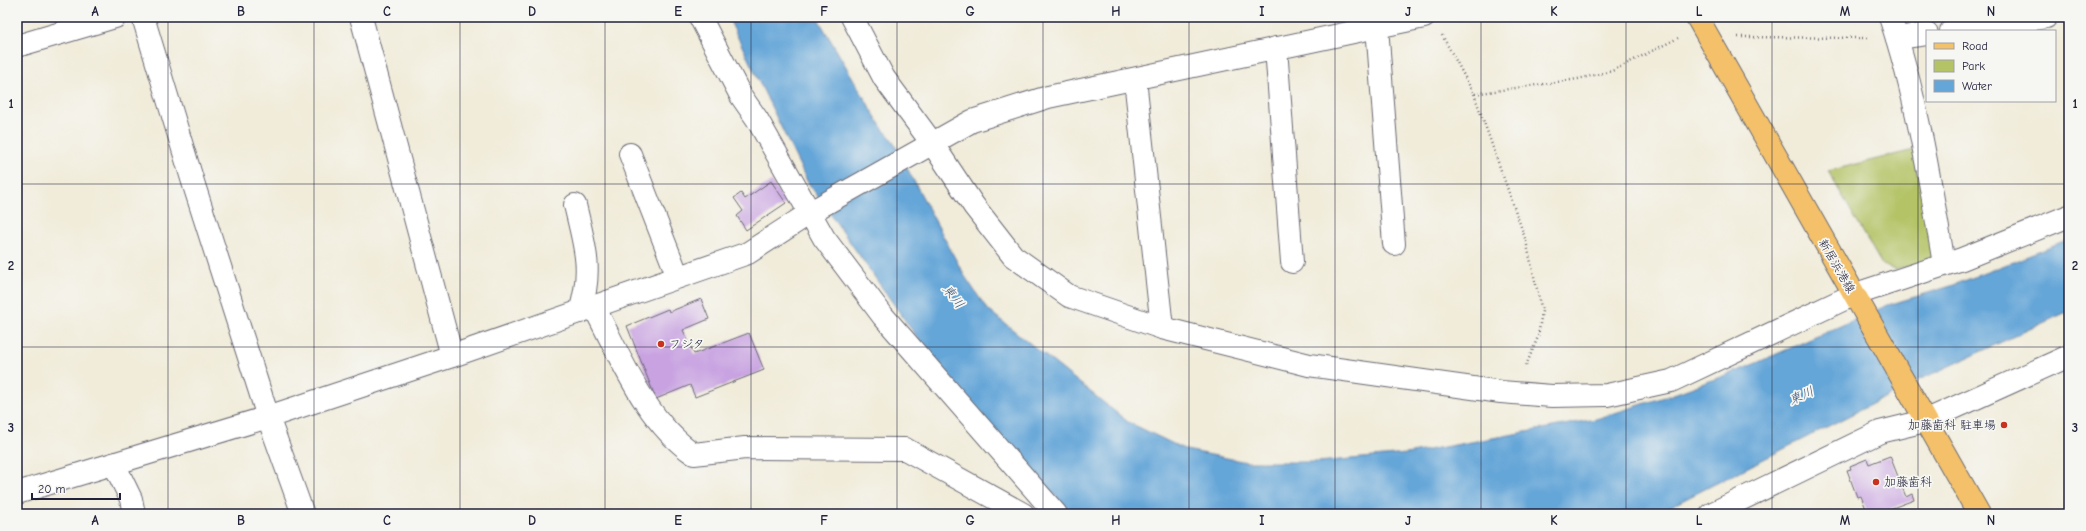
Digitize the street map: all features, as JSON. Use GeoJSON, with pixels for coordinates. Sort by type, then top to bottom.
{"type":"FeatureCollection","features":[{"type":"Feature","properties":{"kind":"main road","name":"新居浜港線"},"geometry":{"type":"LineString","coordinates":[[1702,26],[1979,514]]}},
{"type":"Feature","properties":{"kind":"street"},"geometry":{"type":"LineString","coordinates":[[17,46],[115,17]]}},
{"type":"Feature","properties":{"kind":"street"},"geometry":{"type":"LineString","coordinates":[[143,17],[191,175],[268,417],[303,514]]}},
{"type":"Feature","properties":{"kind":"street"},"geometry":{"type":"LineString","coordinates":[[361,17],[452,356]]}},
{"type":"Feature","properties":{"kind":"street"},"geometry":{"type":"LineString","coordinates":[[700,17],[741,96],[757,119],[813,210],[824,238],[883,316],[1056,514]]}},
{"type":"Feature","properties":{"kind":"street"},"geometry":{"type":"LineString","coordinates":[[852,17],[884,78],[974,206],[1013,256],[1069,296],[1162,328],[1309,365],[1552,396],[1607,395],[1670,381],[1854,296],[1944,264],[1962,260],[2069,216]]}},
{"type":"Feature","properties":{"kind":"street"},"geometry":{"type":"LineString","coordinates":[[17,493],[268,417],[452,356],[748,253],[813,210],[972,121],[1048,97],[1424,17]]}},
{"type":"Feature","properties":{"kind":"street"},"geometry":{"type":"LineString","coordinates":[[1890,17],[1897,38],[1924,146],[1944,264]]}},
{"type":"Feature","properties":{"kind":"street"},"geometry":{"type":"LineString","coordinates":[[1954,30],[1976,22],[2046,17]]}},
{"type":"Feature","properties":{"kind":"street"},"geometry":{"type":"LineString","coordinates":[[1377,27],[1394,244]]}},
{"type":"Feature","properties":{"kind":"street"},"geometry":{"type":"LineString","coordinates":[[1897,38],[1926,34]]}},
{"type":"Feature","properties":{"kind":"street"},"geometry":{"type":"LineString","coordinates":[[1276,48],[1292,262]]}},
{"type":"Feature","properties":{"kind":"street"},"geometry":{"type":"LineString","coordinates":[[1134,79],[1162,328]]}},
{"type":"Feature","properties":{"kind":"street"},"geometry":{"type":"LineString","coordinates":[[630,154],[678,277]]}},
{"type":"Feature","properties":{"kind":"street"},"geometry":{"type":"LineString","coordinates":[[575,205],[588,268],[586,292],[587,309],[644,400],[677,442],[694,454],[745,448],[905,448],[1023,514]]}},
{"type":"Feature","properties":{"kind":"street"},"geometry":{"type":"LineString","coordinates":[[1711,514],[1880,432],[2069,356]]}},
{"type":"Feature","properties":{"kind":"street"},"geometry":{"type":"LineString","coordinates":[[114,464],[131,499],[134,514]]}},
{"type":"Feature","properties":{"kind":"path"},"geometry":{"type":"LineString","coordinates":[[1474,94],[1578,79],[1612,71],[1702,26],[1897,38]]}},
{"type":"Feature","properties":{"kind":"path"},"geometry":{"type":"LineString","coordinates":[[1440,31],[1474,94],[1526,241],[1542,311],[1538,337],[1515,392]]}},
{"type":"Feature","properties":{"kind":"green space"},"geometry":{"type":"Polygon","coordinates":[[[1918,149],[1936,253],[1930,260],[1895,270],[1882,265],[1828,171],[1918,149]]]}},
{"type":"Feature","properties":{"kind":"water","name":"東川"},"geometry":{"type":"Polygon","coordinates":[[[728,17],[817,17],[882,128],[891,138],[964,275],[987,309],[1128,422],[1186,450],[1247,462],[1318,462],[1406,454],[1596,419],[1671,395],[1745,368],[1888,305],[1951,286],[2069,240],[2069,311],[1921,379],[1656,514],[1072,514],[947,380],[807,181],[728,17]]]}},
{"type":"Feature","properties":{"kind":"building"},"geometry":{"type":"Polygon","coordinates":[[[771,181],[786,203],[746,230],[737,216],[743,211],[734,198],[741,193],[745,199],[771,181]]]}},
{"type":"Feature","properties":{"kind":"building","name":"フジタ"},"geometry":{"type":"Polygon","coordinates":[[[701,299],[709,319],[683,330],[694,354],[749,333],[764,370],[695,397],[690,385],[656,399],[627,326],[668,309],[669,312],[701,299]]]}},
{"type":"Feature","properties":{"kind":"building","name":"加藤歯科"},"geometry":{"type":"Polygon","coordinates":[[[1890,456],[1906,497],[1912,494],[1914,500],[1876,514],[1868,514],[1861,496],[1857,497],[1847,470],[1851,469],[1850,466],[1867,459],[1869,464],[1890,456]]]}},
{"type":"Feature","properties":{"kind":"place","name":"フジタ"},"geometry":{"type":"Point","coordinates":[661,344]}},
{"type":"Feature","properties":{"kind":"place","name":"加藤歯科 駐車場"},"geometry":{"type":"Point","coordinates":[2004,425]}},
{"type":"Feature","properties":{"kind":"place","name":"加藤歯科"},"geometry":{"type":"Point","coordinates":[1876,482]}}]}
